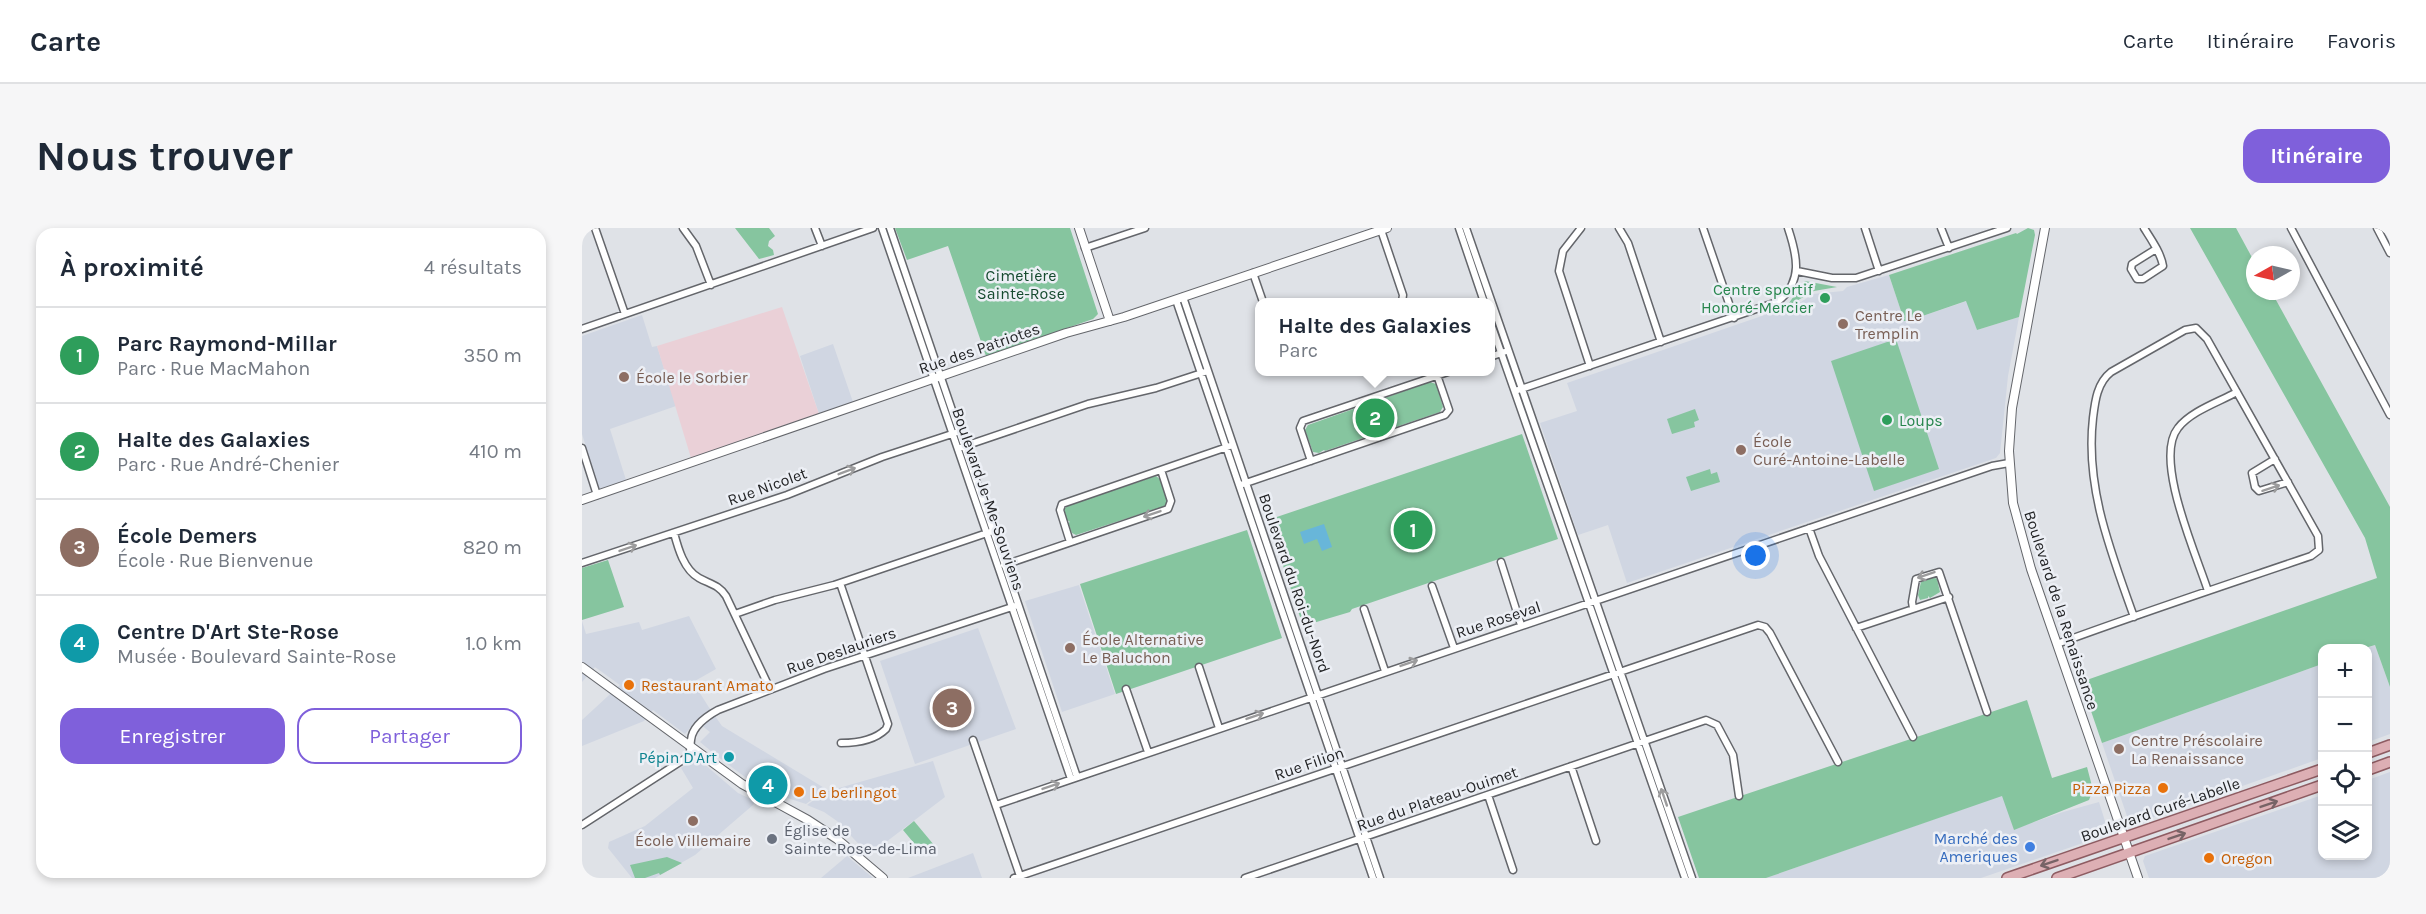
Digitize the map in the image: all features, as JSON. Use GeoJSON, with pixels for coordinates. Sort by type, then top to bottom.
{"type":"FeatureCollection","features":[{"type":"Feature","properties":{"kind":"main road"},"geometry":{"type":"LineString","coordinates":[[2370,752],[2390,745]]}},
{"type":"Feature","properties":{"kind":"main road"},"geometry":{"type":"LineString","coordinates":[[2372,768],[2390,762]]}},
{"type":"Feature","properties":{"kind":"main road","name":"Boulevard Curé-Labelle"},"geometry":{"type":"LineString","coordinates":[[2007,878],[2318,769]]}},
{"type":"Feature","properties":{"kind":"main road","name":"Boulevard Curé-Labelle"},"geometry":{"type":"LineString","coordinates":[[2057,878],[2318,786]]}},
{"type":"Feature","properties":{"kind":"street"},"geometry":{"type":"LineString","coordinates":[[595,228],[625,314]]}},
{"type":"Feature","properties":{"kind":"street"},"geometry":{"type":"LineString","coordinates":[[683,228],[696,246],[711,285]]}},
{"type":"Feature","properties":{"kind":"street"},"geometry":{"type":"LineString","coordinates":[[816,228],[822,246]]}},
{"type":"Feature","properties":{"kind":"street"},"geometry":{"type":"LineString","coordinates":[[582,329],[873,228]]}},
{"type":"Feature","properties":{"kind":"street","name":"Boulevard Je-Me-Souviens"},"geometry":{"type":"LineString","coordinates":[[882,228],[937,377],[1074,778]]}},
{"type":"Feature","properties":{"kind":"street","name":"Boulevard Je-Me-Souviens"},"geometry":{"type":"LineString","coordinates":[[890,228],[937,377]]}},
{"type":"Feature","properties":{"kind":"street"},"geometry":{"type":"LineString","coordinates":[[1079,228],[1110,321]]}},
{"type":"Feature","properties":{"kind":"street"},"geometry":{"type":"LineString","coordinates":[[1085,248],[1145,228]]}},
{"type":"Feature","properties":{"kind":"street"},"geometry":{"type":"LineString","coordinates":[[1459,228],[1482,298]]}},
{"type":"Feature","properties":{"kind":"street"},"geometry":{"type":"LineString","coordinates":[[1466,228],[1488,298]]}},
{"type":"Feature","properties":{"kind":"street"},"geometry":{"type":"LineString","coordinates":[[1581,228],[1563,251],[1559,271],[1590,366]]}},
{"type":"Feature","properties":{"kind":"street"},"geometry":{"type":"LineString","coordinates":[[1619,228],[1628,243],[1661,342]]}},
{"type":"Feature","properties":{"kind":"street"},"geometry":{"type":"LineString","coordinates":[[1703,228],[1734,318]]}},
{"type":"Feature","properties":{"kind":"street"},"geometry":{"type":"LineString","coordinates":[[1519,390],[1734,318],[1780,300],[1790,289],[1797,271],[1797,255],[1788,228]]}},
{"type":"Feature","properties":{"kind":"street"},"geometry":{"type":"LineString","coordinates":[[1864,228],[1879,271]]}},
{"type":"Feature","properties":{"kind":"street"},"geometry":{"type":"LineString","coordinates":[[1941,228],[1949,248]]}},
{"type":"Feature","properties":{"kind":"street"},"geometry":{"type":"LineString","coordinates":[[1797,271],[1845,279],[1879,271],[2007,228]]}},
{"type":"Feature","properties":{"kind":"street","name":"Boulevard de la Renaissance"},"geometry":{"type":"LineString","coordinates":[[2045,228],[2016,380],[2009,439],[2009,463],[2019,528],[2138,878]]}},
{"type":"Feature","properties":{"kind":"street"},"geometry":{"type":"LineString","coordinates":[[2144,228],[2163,261],[2162,267],[2141,280],[2137,279],[2131,269],[2132,264],[2156,249]]}},
{"type":"Feature","properties":{"kind":"street"},"geometry":{"type":"LineString","coordinates":[[2291,228],[2390,415]]}},
{"type":"Feature","properties":{"kind":"street"},"geometry":{"type":"LineString","coordinates":[[2377,228],[2390,253]]}},
{"type":"Feature","properties":{"kind":"street"},"geometry":{"type":"LineString","coordinates":[[1384,229],[1402,298]]}},
{"type":"Feature","properties":{"kind":"street","name":"Rue des Patriotes"},"geometry":{"type":"LineString","coordinates":[[582,500],[1072,330],[1110,321],[1179,299],[1384,229]]}},
{"type":"Feature","properties":{"kind":"street"},"geometry":{"type":"LineString","coordinates":[[1253,273],[1261,298]]}},
{"type":"Feature","properties":{"kind":"street","name":"Boulevard du Roi-du-Nord"},"geometry":{"type":"LineString","coordinates":[[1179,299],[1363,838],[1380,878]]}},
{"type":"Feature","properties":{"kind":"street"},"geometry":{"type":"LineString","coordinates":[[1495,320],[1641,742],[1685,878]]}},
{"type":"Feature","properties":{"kind":"street"},"geometry":{"type":"LineString","coordinates":[[2057,644],[2311,556],[2319,550],[2318,536],[2205,335],[2196,328],[2185,330],[2111,372],[2101,382],[2097,396],[2091,437],[2095,495],[2106,538],[2134,617]]}},
{"type":"Feature","properties":{"kind":"street"},"geometry":{"type":"LineString","coordinates":[[1495,330],[1505,352]]}},
{"type":"Feature","properties":{"kind":"street"},"geometry":{"type":"LineString","coordinates":[[1495,356],[1505,352]]}},
{"type":"Feature","properties":{"kind":"street"},"geometry":{"type":"LineString","coordinates":[[961,447],[1089,404],[1161,387],[1205,372]]}},
{"type":"Feature","properties":{"kind":"street"},"geometry":{"type":"LineString","coordinates":[[1311,461],[1300,428],[1303,421],[1434,376]]}},
{"type":"Feature","properties":{"kind":"street"},"geometry":{"type":"LineString","coordinates":[[1243,484],[1445,415],[1449,411],[1437,376]]}},
{"type":"Feature","properties":{"kind":"street"},"geometry":{"type":"LineString","coordinates":[[2208,591],[2176,496],[2171,472],[2170,446],[2175,432],[2185,421],[2237,392]]}},
{"type":"Feature","properties":{"kind":"street","name":"Rue Nicolet"},"geometry":{"type":"LineString","coordinates":[[582,563],[787,495],[882,457],[956,432]]}},
{"type":"Feature","properties":{"kind":"street"},"geometry":{"type":"LineString","coordinates":[[1070,542],[1060,510],[1061,505],[1230,446]]}},
{"type":"Feature","properties":{"kind":"street"},"geometry":{"type":"LineString","coordinates":[[582,448],[597,495]]}},
{"type":"Feature","properties":{"kind":"street"},"geometry":{"type":"LineString","coordinates":[[2275,459],[2252,473],[2254,487],[2263,491],[2288,482]]}},
{"type":"Feature","properties":{"kind":"street","name":"Rue Roseval"},"geometry":{"type":"LineString","coordinates":[[996,805],[1592,601],[1992,466],[2009,463]]}},
{"type":"Feature","properties":{"kind":"street"},"geometry":{"type":"LineString","coordinates":[[1002,566],[1169,507],[1171,501],[1161,470]]}},
{"type":"Feature","properties":{"kind":"street"},"geometry":{"type":"LineString","coordinates":[[1809,528],[1817,553],[1913,737]]}},
{"type":"Feature","properties":{"kind":"street"},"geometry":{"type":"LineString","coordinates":[[735,614],[775,600],[840,583],[990,532]]}},
{"type":"Feature","properties":{"kind":"street"},"geometry":{"type":"LineString","coordinates":[[674,533],[690,571],[698,578],[720,588],[735,614],[770,689]]}},
{"type":"Feature","properties":{"kind":"street"},"geometry":{"type":"LineString","coordinates":[[1501,562],[1521,625]]}},
{"type":"Feature","properties":{"kind":"street"},"geometry":{"type":"LineString","coordinates":[[1913,608],[1915,582],[1920,576],[1940,572],[1987,712]]}},
{"type":"Feature","properties":{"kind":"street"},"geometry":{"type":"LineString","coordinates":[[840,583],[887,726],[885,731],[878,735],[857,742],[841,743]]}},
{"type":"Feature","properties":{"kind":"street"},"geometry":{"type":"LineString","coordinates":[[1432,586],[1454,648]]}},
{"type":"Feature","properties":{"kind":"street"},"geometry":{"type":"LineString","coordinates":[[1856,628],[1949,597]]}},
{"type":"Feature","properties":{"kind":"street","name":"Rue Deslauriers"},"geometry":{"type":"LineString","coordinates":[[582,825],[690,755],[694,732],[710,715],[770,689],[1015,606]]}},
{"type":"Feature","properties":{"kind":"street"},"geometry":{"type":"LineString","coordinates":[[1364,609],[1385,671]]}},
{"type":"Feature","properties":{"kind":"street","name":"Rue Filion"},"geometry":{"type":"LineString","coordinates":[[1017,877],[1756,626],[1763,626],[1770,633],[1838,762]]}},
{"type":"Feature","properties":{"kind":"street"},"geometry":{"type":"LineString","coordinates":[[1199,666],[1220,728]]}},
{"type":"Feature","properties":{"kind":"street"},"geometry":{"type":"LineString","coordinates":[[582,667],[742,784],[808,820],[837,839],[883,878]]}},
{"type":"Feature","properties":{"kind":"street"},"geometry":{"type":"LineString","coordinates":[[1126,689],[1148,752]]}},
{"type":"Feature","properties":{"kind":"street","name":"Rue du Plateau-Ouimet"},"geometry":{"type":"LineString","coordinates":[[1245,878],[1704,721],[1713,722],[1719,727],[1733,755],[1739,796]]}},
{"type":"Feature","properties":{"kind":"street"},"geometry":{"type":"LineString","coordinates":[[974,740],[1017,877]]}},
{"type":"Feature","properties":{"kind":"street"},"geometry":{"type":"LineString","coordinates":[[1641,742],[1692,878]]}},
{"type":"Feature","properties":{"kind":"street"},"geometry":{"type":"LineString","coordinates":[[1571,766],[1596,841]]}},
{"type":"Feature","properties":{"kind":"street"},"geometry":{"type":"LineString","coordinates":[[1488,795],[1513,870]]}},
{"type":"Feature","properties":{"kind":"street","name":"Boulevard du Roi-du-Nord"},"geometry":{"type":"LineString","coordinates":[[1363,838],[1373,878]]}},
{"type":"Feature","properties":{"kind":"shaded area","name":"École Curé-Antoine-Labelle"},"geometry":{"type":"Polygon","coordinates":[[[1889,275],[1902,314],[1901,320],[1908,321],[1967,301],[1977,330],[2019,317],[2008,376],[2000,453],[1996,458],[1627,583],[1608,525],[1578,535],[1540,423],[1577,411],[1567,383],[1782,309],[1792,308],[1813,294],[1843,291],[1847,287],[1889,275]]]}},
{"type":"Feature","properties":{"kind":"shaded area"},"geometry":{"type":"Polygon","coordinates":[[[782,307],[819,414],[691,458],[657,346],[782,307]]]}},
{"type":"Feature","properties":{"kind":"shaded area","name":"École le Sorbier"},"geometry":{"type":"Polygon","coordinates":[[[642,315],[652,347],[657,346],[676,406],[610,429],[626,480],[599,489],[582,434],[582,336],[642,315]]]}},
{"type":"Feature","properties":{"kind":"shaded area"},"geometry":{"type":"Polygon","coordinates":[[[833,344],[853,402],[819,414],[800,356],[833,344]]]}},
{"type":"Feature","properties":{"kind":"shaded area","name":"École Alternative Le Baluchon"},"geometry":{"type":"Polygon","coordinates":[[[1079,585],[1115,694],[1062,712],[1025,601],[1079,585]]]}},
{"type":"Feature","properties":{"kind":"shaded area"},"geometry":{"type":"Polygon","coordinates":[[[689,616],[716,669],[693,682],[722,726],[826,789],[806,804],[756,785],[718,757],[700,742],[710,732],[696,721],[685,734],[653,710],[644,721],[582,746],[582,720],[620,685],[595,667],[582,682],[582,621],[586,634],[639,622],[642,630],[689,616]]]}},
{"type":"Feature","properties":{"kind":"shaded area"},"geometry":{"type":"Polygon","coordinates":[[[978,628],[1016,729],[915,764],[880,661],[978,628]]]}},
{"type":"Feature","properties":{"kind":"shaded area"},"geometry":{"type":"Polygon","coordinates":[[[2375,645],[2390,687],[2390,734],[2372,741],[2372,698],[2372,646],[2375,645]]]}},
{"type":"Feature","properties":{"kind":"shaded area"},"geometry":{"type":"Polygon","coordinates":[[[2318,665],[2318,759],[2134,824],[2128,819],[2102,743],[2318,665]]]}},
{"type":"Feature","properties":{"kind":"shaded area","name":"École Villemaire"},"geometry":{"type":"Polygon","coordinates":[[[697,758],[738,793],[755,801],[753,805],[695,855],[655,878],[632,878],[608,848],[609,842],[645,826],[693,788],[681,768],[697,758]]]}},
{"type":"Feature","properties":{"kind":"shaded area"},"geometry":{"type":"Polygon","coordinates":[[[933,761],[945,797],[869,855],[837,821],[824,812],[807,805],[825,792],[933,761]]]}},
{"type":"Feature","properties":{"kind":"shaded area"},"geometry":{"type":"Polygon","coordinates":[[[2390,772],[2390,878],[2149,878],[2143,861],[2145,856],[2318,796],[2318,860],[2372,860],[2372,779],[2390,772]]]}},
{"type":"Feature","properties":{"kind":"shaded area"},"geometry":{"type":"Polygon","coordinates":[[[2003,795],[2014,829],[2099,802],[2109,834],[1981,878],[1766,878],[2003,795]]]}},
{"type":"Feature","properties":{"kind":"shaded area"},"geometry":{"type":"Polygon","coordinates":[[[973,853],[982,878],[908,878],[973,853]]]}},
{"type":"Feature","properties":{"kind":"shaded area"},"geometry":{"type":"Polygon","coordinates":[[[847,856],[873,878],[821,878],[847,856]]]}},
{"type":"Feature","properties":{"kind":"green space"},"geometry":{"type":"Polygon","coordinates":[[[735,228],[769,228],[775,236],[769,241],[768,246],[773,250],[774,255],[759,259],[735,228]]]}},
{"type":"Feature","properties":{"kind":"green space","name":"Cimetière Sainte-Rose"},"geometry":{"type":"Polygon","coordinates":[[[895,228],[1070,228],[1098,314],[1093,319],[986,356],[948,246],[907,260],[895,228]]]}},
{"type":"Feature","properties":{"kind":"green space"},"geometry":{"type":"Polygon","coordinates":[[[2028,228],[2034,230],[2035,235],[2019,317],[1977,330],[1966,301],[1908,321],[1900,321],[1902,314],[1889,275],[2017,234],[2028,228]]]}},
{"type":"Feature","properties":{"kind":"green space"},"geometry":{"type":"Polygon","coordinates":[[[2190,228],[2236,228],[2246,246],[2246,300],[2276,300],[2390,507],[2390,687],[2375,645],[2318,644],[2318,665],[2102,743],[2081,682],[2377,578],[2365,538],[2190,228]]]}},
{"type":"Feature","properties":{"kind":"green space"},"geometry":{"type":"Polygon","coordinates":[[[1805,281],[1843,286],[1814,291],[1786,307],[1805,281]]]}},
{"type":"Feature","properties":{"kind":"green space","name":"Loups"},"geometry":{"type":"Polygon","coordinates":[[[1896,339],[1939,469],[1874,491],[1831,361],[1896,339]]]}},
{"type":"Feature","properties":{"kind":"green space"},"geometry":{"type":"Polygon","coordinates":[[[1430,382],[1436,384],[1443,407],[1440,412],[1319,453],[1313,452],[1305,430],[1308,425],[1430,382]]]}},
{"type":"Feature","properties":{"kind":"green space"},"geometry":{"type":"Polygon","coordinates":[[[1695,409],[1699,420],[1694,422],[1695,427],[1672,434],[1667,419],[1695,409]]]}},
{"type":"Feature","properties":{"kind":"green space"},"geometry":{"type":"Polygon","coordinates":[[[1522,434],[1558,539],[1352,609],[1350,612],[1303,626],[1268,520],[1522,434]]]}},
{"type":"Feature","properties":{"kind":"green space"},"geometry":{"type":"Polygon","coordinates":[[[1710,469],[1711,474],[1717,472],[1720,482],[1691,491],[1686,477],[1710,469]]]}},
{"type":"Feature","properties":{"kind":"green space"},"geometry":{"type":"Polygon","coordinates":[[[1156,476],[1161,480],[1167,502],[1165,506],[1076,535],[1072,533],[1064,509],[1067,506],[1156,476]]]}},
{"type":"Feature","properties":{"kind":"green space"},"geometry":{"type":"Polygon","coordinates":[[[1247,530],[1282,638],[1116,694],[1080,584],[1247,530]]]}},
{"type":"Feature","properties":{"kind":"green space"},"geometry":{"type":"Polygon","coordinates":[[[608,560],[624,607],[582,620],[582,568],[608,560]]]}},
{"type":"Feature","properties":{"kind":"green space"},"geometry":{"type":"Polygon","coordinates":[[[1933,577],[1937,579],[1940,592],[1930,598],[1928,596],[1920,600],[1918,595],[1921,582],[1933,577]]]}},
{"type":"Feature","properties":{"kind":"green space"},"geometry":{"type":"Polygon","coordinates":[[[2027,700],[2052,778],[2087,767],[2093,790],[2089,800],[2014,830],[2002,796],[1766,878],[1699,878],[1678,817],[2027,700]]]}},
{"type":"Feature","properties":{"kind":"green space"},"geometry":{"type":"Polygon","coordinates":[[[914,821],[934,845],[923,854],[903,830],[914,821]]]}},
{"type":"Feature","properties":{"kind":"green space"},"geometry":{"type":"Polygon","coordinates":[[[667,857],[682,863],[660,875],[659,873],[645,878],[635,878],[630,865],[667,857]]]}},
{"type":"Feature","properties":{"kind":"water"},"geometry":{"type":"Polygon","coordinates":[[[1324,524],[1332,547],[1322,551],[1317,539],[1304,544],[1300,532],[1324,524]]]}},
{"type":"Feature","properties":{"kind":"place","name":"Centre sportif Honoré-Mercier"},"geometry":{"type":"Point","coordinates":[1825,298]}},
{"type":"Feature","properties":{"kind":"place","name":"Centre Le Tremplin"},"geometry":{"type":"Point","coordinates":[1843,324]}},
{"type":"Feature","properties":{"kind":"place","name":"École le Sorbier"},"geometry":{"type":"Point","coordinates":[624,377]}},
{"type":"Feature","properties":{"kind":"place","name":"Halte des Galaxies"},"geometry":{"type":"Point","coordinates":[1375,418]}},
{"type":"Feature","properties":{"kind":"place","name":"Loups"},"geometry":{"type":"Point","coordinates":[1887,420]}},
{"type":"Feature","properties":{"kind":"place","name":"École Curé-Antoine-Labelle"},"geometry":{"type":"Point","coordinates":[1741,450]}},
{"type":"Feature","properties":{"kind":"place","name":"Parc Raymond-Millar"},"geometry":{"type":"Point","coordinates":[1413,530]}},
{"type":"Feature","properties":{"kind":"place","name":"École Alternative Le Baluchon"},"geometry":{"type":"Point","coordinates":[1070,648]}},
{"type":"Feature","properties":{"kind":"place","name":"Restaurant Amato"},"geometry":{"type":"Point","coordinates":[629,685]}},
{"type":"Feature","properties":{"kind":"place","name":"École Demers"},"geometry":{"type":"Point","coordinates":[952,708]}},
{"type":"Feature","properties":{"kind":"place","name":"Centre Préscolaire La Renaissance"},"geometry":{"type":"Point","coordinates":[2119,749]}},
{"type":"Feature","properties":{"kind":"place","name":"Pépin D'Art"},"geometry":{"type":"Point","coordinates":[729,757]}},
{"type":"Feature","properties":{"kind":"place","name":"Centre D'Art Ste-Rose"},"geometry":{"type":"Point","coordinates":[768,785]}},
{"type":"Feature","properties":{"kind":"place","name":"Pizza Pizza"},"geometry":{"type":"Point","coordinates":[2163,788]}},
{"type":"Feature","properties":{"kind":"place","name":"Le berlingot"},"geometry":{"type":"Point","coordinates":[799,792]}},
{"type":"Feature","properties":{"kind":"place","name":"École Villemaire"},"geometry":{"type":"Point","coordinates":[693,821]}},
{"type":"Feature","properties":{"kind":"place","name":"Église de Sainte-Rose-de-Lima"},"geometry":{"type":"Point","coordinates":[772,839]}},
{"type":"Feature","properties":{"kind":"place","name":"Marché des Ameriques"},"geometry":{"type":"Point","coordinates":[2030,847]}},
{"type":"Feature","properties":{"kind":"place","name":"Oregon"},"geometry":{"type":"Point","coordinates":[2209,858]}}]}
